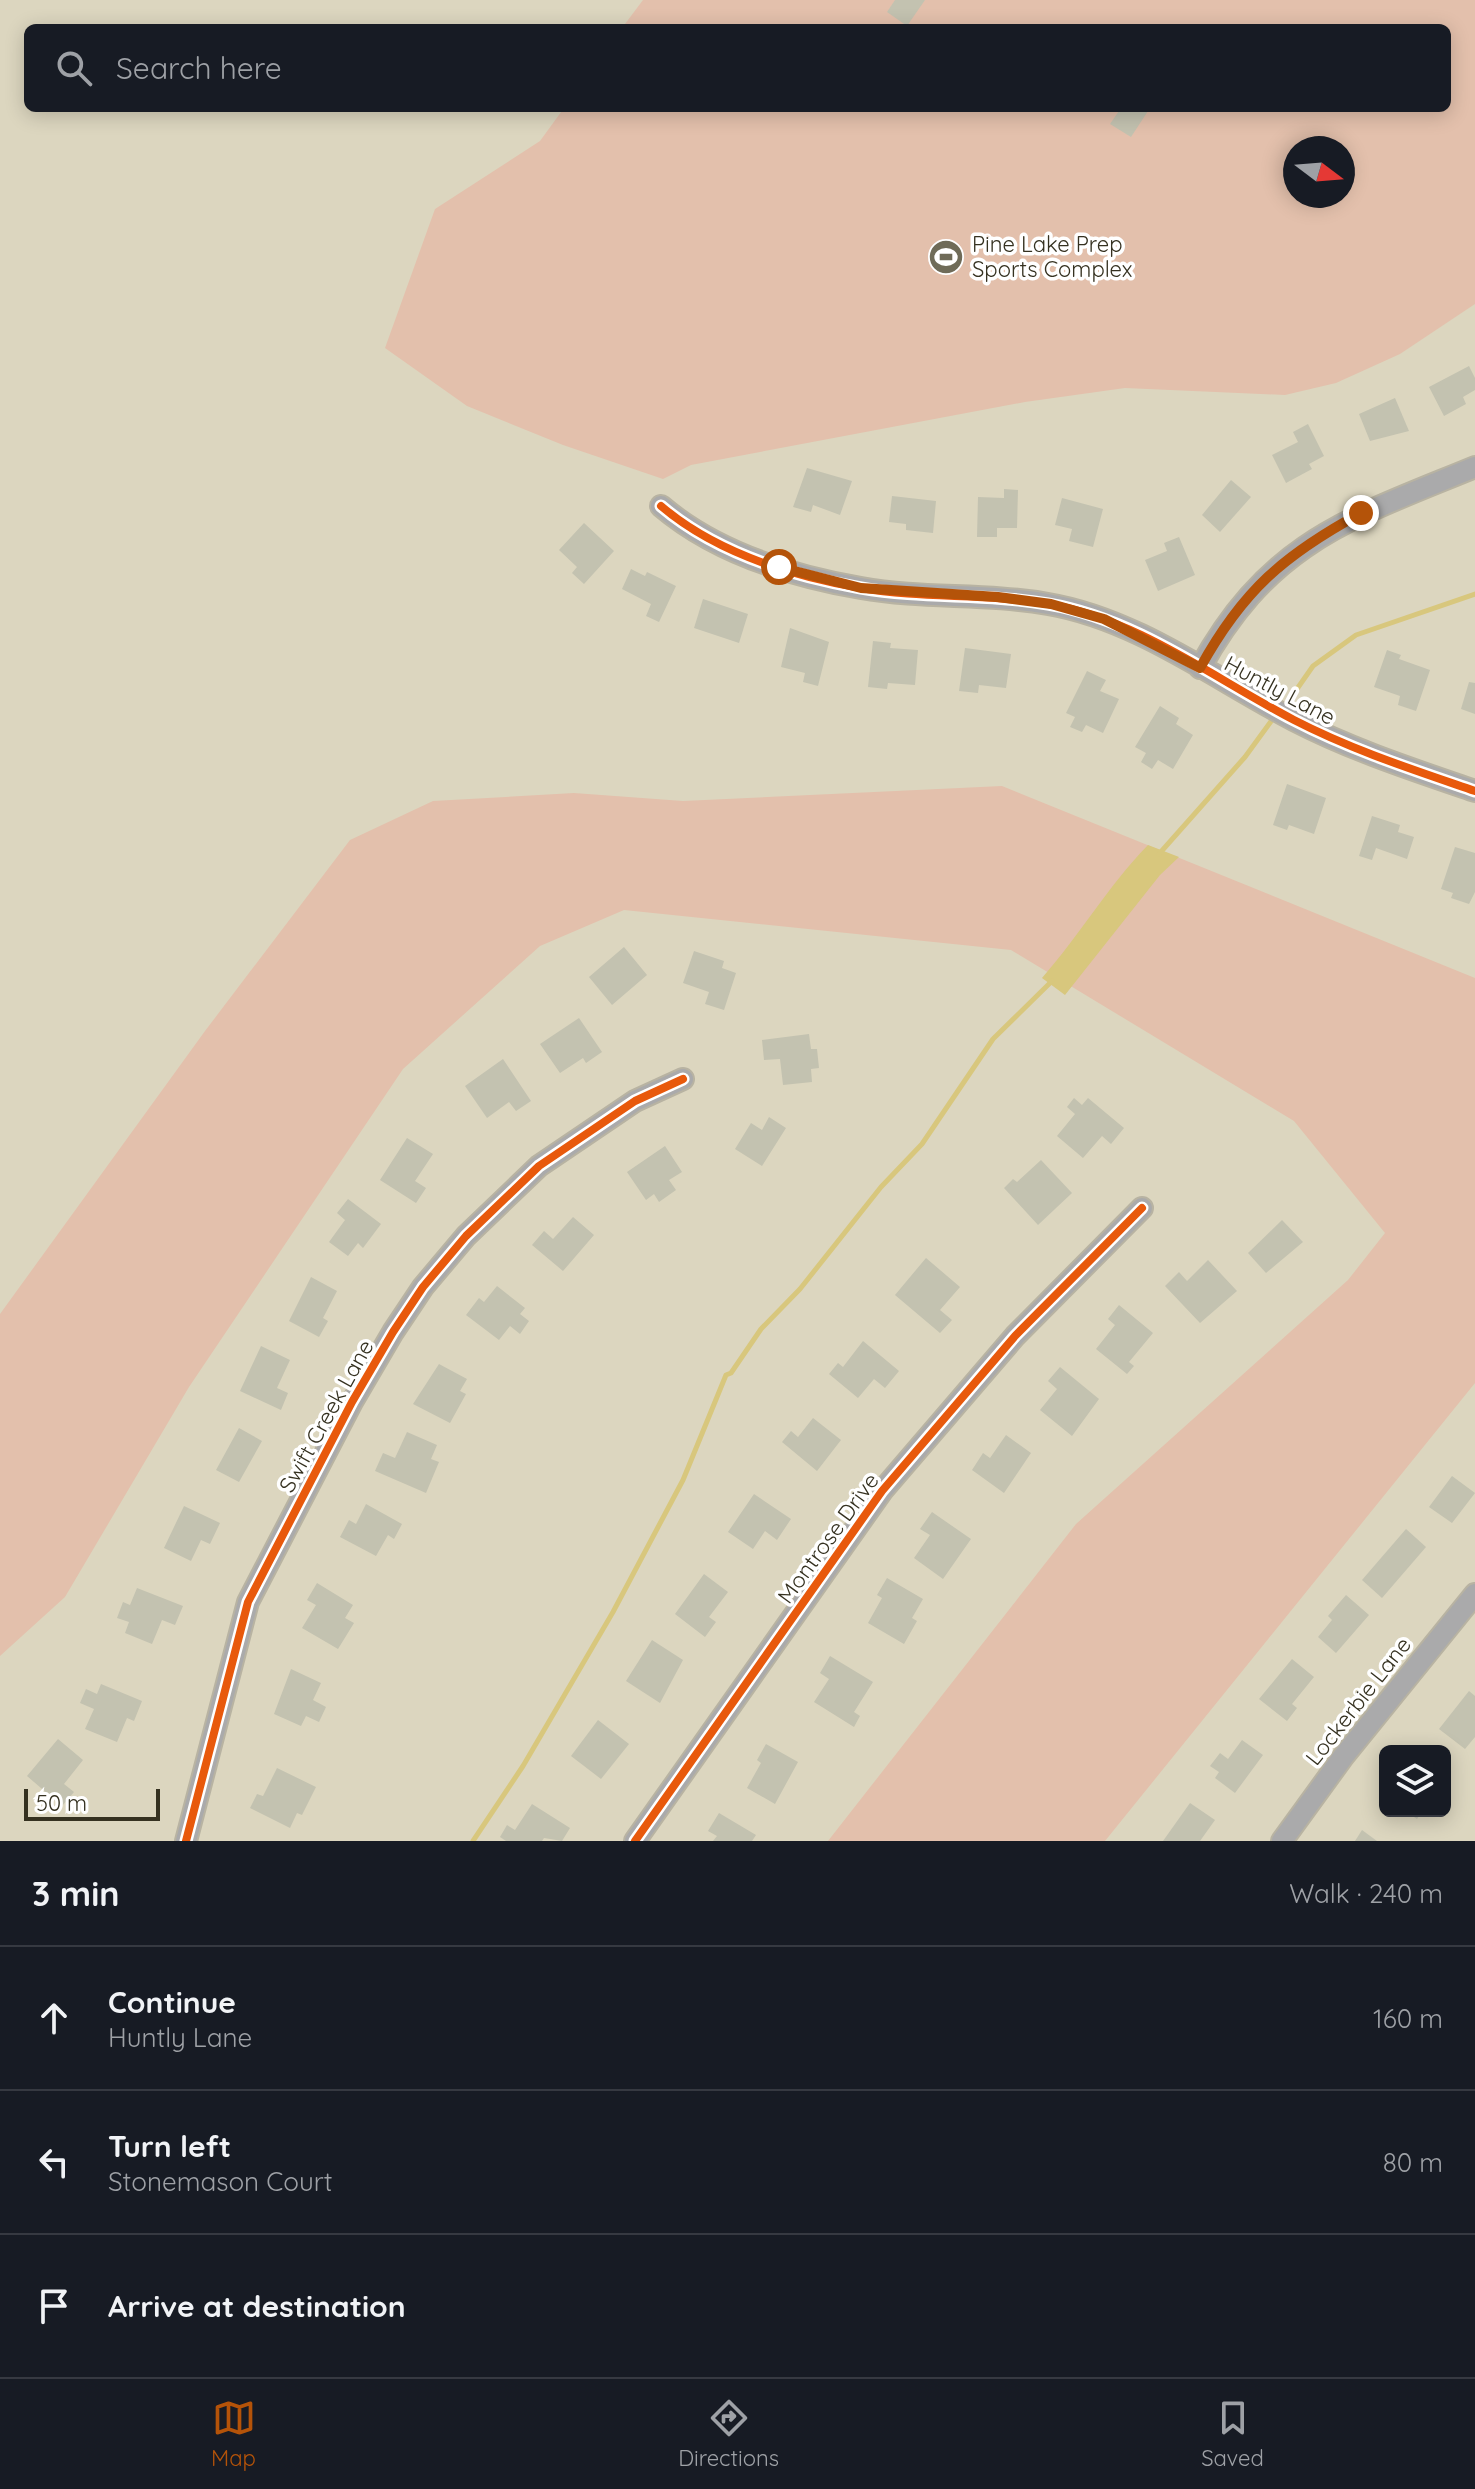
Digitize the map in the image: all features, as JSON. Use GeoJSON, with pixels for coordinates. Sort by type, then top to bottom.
{"type":"FeatureCollection","features":[{"type":"Feature","properties":{"kind":"street"},"geometry":{"type":"LineString","coordinates":[[1200,668],[1222,628],[1264,577],[1306,543],[1361,513],[1475,467]]}},
{"type":"Feature","properties":{"kind":"street","name":"Huntly Lane"},"geometry":{"type":"LineString","coordinates":[[661,506],[709,540],[779,567],[861,588],[998,597],[1051,604],[1104,619],[1342,743],[1475,791]]}},
{"type":"Feature","properties":{"kind":"street","name":"Swift Creek Lane"},"geometry":{"type":"LineString","coordinates":[[186,1841],[248,1602],[352,1402],[393,1332],[423,1287],[466,1236],[539,1166],[635,1101],[683,1079]]}},
{"type":"Feature","properties":{"kind":"street","name":"Montrose Drive"},"geometry":{"type":"LineString","coordinates":[[635,1841],[882,1491],[1015,1336],[1142,1208]]}},
{"type":"Feature","properties":{"kind":"street","name":"Lockerbie Lane"},"geometry":{"type":"LineString","coordinates":[[1282,1841],[1360,1735],[1475,1594]]}},
{"type":"Feature","properties":{"kind":"shaded area","name":"Pine Lake Prep Sports Complex"},"geometry":{"type":"Polygon","coordinates":[[[643,0],[1475,0],[1475,304],[1400,354],[1336,383],[1285,395],[1125,388],[1025,402],[691,465],[663,479],[563,445],[467,406],[385,348],[435,209],[540,141],[561,112],[1451,112],[1451,24],[625,24],[643,0]]]}},
{"type":"Feature","properties":{"kind":"shaded area"},"geometry":{"type":"Polygon","coordinates":[[[1002,786],[1475,978],[1475,1383],[1105,1841],[828,1841],[1076,1524],[1348,1280],[1385,1233],[1294,1121],[1011,950],[624,910],[540,946],[403,1069],[189,1387],[65,1597],[0,1656],[0,1314],[205,1031],[350,840],[433,801],[574,793],[683,801],[1002,786]]]}},
{"type":"Feature","properties":{"kind":"shaded area"},"geometry":{"type":"Polygon","coordinates":[[[1148,845],[1179,857],[1160,875],[1065,995],[1042,978],[1148,845]]]}},
{"type":"Feature","properties":{"kind":"building"},"geometry":{"type":"Polygon","coordinates":[[[895,0],[925,0],[908,24],[887,12],[895,0]]]}},
{"type":"Feature","properties":{"kind":"building"},"geometry":{"type":"Polygon","coordinates":[[[1118,112],[1147,112],[1131,137],[1110,124],[1118,112]]]}},
{"type":"Feature","properties":{"kind":"building"},"geometry":{"type":"Polygon","coordinates":[[[1469,366],[1475,378],[1475,390],[1463,397],[1466,404],[1444,416],[1429,387],[1469,366]]]}},
{"type":"Feature","properties":{"kind":"building"},"geometry":{"type":"Polygon","coordinates":[[[1395,398],[1409,431],[1370,441],[1359,414],[1395,398]]]}},
{"type":"Feature","properties":{"kind":"building"},"geometry":{"type":"Polygon","coordinates":[[[1308,424],[1324,456],[1309,464],[1312,469],[1286,483],[1272,455],[1298,442],[1293,432],[1308,424]]]}},
{"type":"Feature","properties":{"kind":"building"},"geometry":{"type":"Polygon","coordinates":[[[807,468],[852,481],[840,515],[813,505],[811,512],[793,507],[807,468]]]}},
{"type":"Feature","properties":{"kind":"building"},"geometry":{"type":"Polygon","coordinates":[[[1231,480],[1251,497],[1220,532],[1202,515],[1231,480]]]}},
{"type":"Feature","properties":{"kind":"building"},"geometry":{"type":"Polygon","coordinates":[[[1004,489],[1018,490],[1017,528],[997,528],[997,537],[977,537],[978,497],[1004,498],[1004,489]]]}},
{"type":"Feature","properties":{"kind":"building"},"geometry":{"type":"Polygon","coordinates":[[[892,496],[936,501],[933,533],[906,530],[906,524],[889,522],[892,496]]]}},
{"type":"Feature","properties":{"kind":"building"},"geometry":{"type":"Polygon","coordinates":[[[1062,498],[1103,509],[1093,547],[1069,541],[1072,529],[1055,525],[1062,498]]]}},
{"type":"Feature","properties":{"kind":"building"},"geometry":{"type":"Polygon","coordinates":[[[584,523],[614,551],[584,584],[572,573],[577,567],[559,550],[584,523]]]}},
{"type":"Feature","properties":{"kind":"building"},"geometry":{"type":"Polygon","coordinates":[[[1179,537],[1195,575],[1158,591],[1145,560],[1167,551],[1164,543],[1179,537]]]}},
{"type":"Feature","properties":{"kind":"building"},"geometry":{"type":"Polygon","coordinates":[[[631,569],[645,576],[647,572],[676,586],[659,622],[646,616],[651,604],[622,589],[631,569]]]}},
{"type":"Feature","properties":{"kind":"building"},"geometry":{"type":"Polygon","coordinates":[[[703,599],[748,614],[739,643],[694,628],[703,599]]]}},
{"type":"Feature","properties":{"kind":"building"},"geometry":{"type":"Polygon","coordinates":[[[790,628],[829,642],[818,686],[803,682],[805,673],[781,667],[790,628]]]}},
{"type":"Feature","properties":{"kind":"building"},"geometry":{"type":"Polygon","coordinates":[[[873,641],[891,643],[890,648],[918,650],[915,685],[888,683],[887,689],[868,687],[873,641]]]}},
{"type":"Feature","properties":{"kind":"building"},"geometry":{"type":"Polygon","coordinates":[[[965,648],[1011,654],[1006,688],[979,685],[978,693],[959,691],[965,648]]]}},
{"type":"Feature","properties":{"kind":"building"},"geometry":{"type":"Polygon","coordinates":[[[1387,650],[1401,655],[1399,659],[1430,670],[1416,711],[1398,705],[1400,696],[1374,687],[1387,650]]]}},
{"type":"Feature","properties":{"kind":"building"},"geometry":{"type":"Polygon","coordinates":[[[1087,671],[1106,680],[1100,691],[1119,699],[1103,733],[1086,725],[1082,732],[1070,727],[1075,717],[1066,713],[1087,671]]]}},
{"type":"Feature","properties":{"kind":"building"},"geometry":{"type":"Polygon","coordinates":[[[1469,682],[1475,683],[1475,714],[1461,709],[1469,682]]]}},
{"type":"Feature","properties":{"kind":"building"},"geometry":{"type":"Polygon","coordinates":[[[1160,706],[1179,718],[1176,724],[1193,735],[1173,769],[1158,760],[1152,769],[1141,762],[1146,753],[1135,747],[1160,706]]]}},
{"type":"Feature","properties":{"kind":"building"},"geometry":{"type":"Polygon","coordinates":[[[1287,784],[1326,798],[1314,834],[1289,825],[1287,830],[1273,825],[1287,784]]]}},
{"type":"Feature","properties":{"kind":"building"},"geometry":{"type":"Polygon","coordinates":[[[1372,816],[1400,825],[1398,832],[1414,837],[1407,859],[1376,848],[1372,860],[1359,856],[1372,816]]]}},
{"type":"Feature","properties":{"kind":"building"},"geometry":{"type":"Polygon","coordinates":[[[1455,847],[1475,853],[1475,892],[1469,904],[1451,898],[1453,893],[1441,889],[1455,847]]]}},
{"type":"Feature","properties":{"kind":"building"},"geometry":{"type":"Polygon","coordinates":[[[624,947],[647,975],[612,1005],[589,977],[624,947]]]}},
{"type":"Feature","properties":{"kind":"building"},"geometry":{"type":"Polygon","coordinates":[[[694,951],[724,961],[722,968],[736,973],[724,1010],[705,1004],[709,992],[683,983],[694,951]]]}},
{"type":"Feature","properties":{"kind":"building"},"geometry":{"type":"Polygon","coordinates":[[[579,1018],[602,1052],[586,1063],[583,1058],[560,1073],[540,1044],[579,1018]]]}},
{"type":"Feature","properties":{"kind":"building"},"geometry":{"type":"Polygon","coordinates":[[[809,1034],[811,1049],[817,1049],[819,1068],[811,1069],[812,1082],[783,1085],[780,1059],[764,1060],[762,1040],[809,1034]]]}},
{"type":"Feature","properties":{"kind":"building"},"geometry":{"type":"Polygon","coordinates":[[[503,1059],[531,1101],[516,1111],[509,1102],[487,1118],[465,1086],[503,1059]]]}},
{"type":"Feature","properties":{"kind":"building"},"geometry":{"type":"Polygon","coordinates":[[[1074,1098],[1082,1105],[1088,1098],[1124,1128],[1111,1144],[1102,1136],[1083,1158],[1057,1136],[1075,1114],[1067,1107],[1074,1098]]]}},
{"type":"Feature","properties":{"kind":"building"},"geometry":{"type":"Polygon","coordinates":[[[769,1117],[786,1128],[762,1166],[735,1149],[751,1123],[762,1130],[769,1117]]]}},
{"type":"Feature","properties":{"kind":"building"},"geometry":{"type":"Polygon","coordinates":[[[407,1138],[433,1154],[415,1181],[426,1188],[416,1203],[380,1180],[407,1138]]]}},
{"type":"Feature","properties":{"kind":"building"},"geometry":{"type":"Polygon","coordinates":[[[665,1146],[682,1172],[669,1180],[676,1190],[659,1202],[654,1194],[646,1200],[627,1172],[665,1146]]]}},
{"type":"Feature","properties":{"kind":"building"},"geometry":{"type":"Polygon","coordinates":[[[1041,1160],[1072,1193],[1038,1225],[1004,1188],[1013,1179],[1017,1182],[1041,1160]]]}},
{"type":"Feature","properties":{"kind":"building"},"geometry":{"type":"Polygon","coordinates":[[[348,1199],[381,1224],[363,1248],[358,1243],[348,1256],[329,1242],[345,1220],[337,1213],[348,1199]]]}},
{"type":"Feature","properties":{"kind":"building"},"geometry":{"type":"Polygon","coordinates":[[[573,1217],[594,1235],[563,1271],[532,1245],[544,1231],[553,1239],[573,1217]]]}},
{"type":"Feature","properties":{"kind":"building"},"geometry":{"type":"Polygon","coordinates":[[[1282,1220],[1303,1242],[1266,1273],[1248,1253],[1282,1220]]]}},
{"type":"Feature","properties":{"kind":"building"},"geometry":{"type":"Polygon","coordinates":[[[926,1258],[960,1287],[940,1310],[952,1320],[940,1333],[895,1295],[926,1258]]]}},
{"type":"Feature","properties":{"kind":"building"},"geometry":{"type":"Polygon","coordinates":[[[1208,1260],[1237,1291],[1200,1323],[1165,1286],[1179,1272],[1187,1281],[1208,1260]]]}},
{"type":"Feature","properties":{"kind":"building"},"geometry":{"type":"Polygon","coordinates":[[[311,1277],[337,1291],[323,1318],[328,1321],[319,1337],[289,1321],[311,1277]]]}},
{"type":"Feature","properties":{"kind":"building"},"geometry":{"type":"Polygon","coordinates":[[[497,1286],[525,1308],[520,1314],[529,1321],[520,1334],[510,1326],[499,1340],[466,1315],[479,1298],[484,1302],[497,1286]]]}},
{"type":"Feature","properties":{"kind":"building"},"geometry":{"type":"Polygon","coordinates":[[[1119,1305],[1153,1333],[1129,1362],[1134,1366],[1127,1374],[1096,1349],[1115,1325],[1108,1319],[1119,1305]]]}},
{"type":"Feature","properties":{"kind":"building"},"geometry":{"type":"Polygon","coordinates":[[[863,1341],[899,1371],[885,1388],[874,1379],[858,1398],[829,1374],[838,1363],[843,1367],[863,1341]]]}},
{"type":"Feature","properties":{"kind":"building"},"geometry":{"type":"Polygon","coordinates":[[[261,1346],[290,1360],[277,1388],[288,1393],[281,1410],[240,1391],[261,1346]]]}},
{"type":"Feature","properties":{"kind":"building"},"geometry":{"type":"Polygon","coordinates":[[[439,1364],[467,1379],[460,1391],[466,1394],[450,1423],[413,1404],[439,1364]]]}},
{"type":"Feature","properties":{"kind":"building"},"geometry":{"type":"Polygon","coordinates":[[[1060,1367],[1099,1399],[1072,1436],[1040,1410],[1057,1389],[1048,1381],[1060,1367]]]}},
{"type":"Feature","properties":{"kind":"building"},"geometry":{"type":"Polygon","coordinates":[[[813,1418],[841,1440],[817,1471],[782,1442],[791,1431],[798,1437],[813,1418]]]}},
{"type":"Feature","properties":{"kind":"building"},"geometry":{"type":"Polygon","coordinates":[[[239,1428],[262,1441],[239,1482],[216,1470],[239,1428]]]}},
{"type":"Feature","properties":{"kind":"building"},"geometry":{"type":"Polygon","coordinates":[[[407,1432],[437,1445],[431,1459],[439,1462],[426,1493],[375,1471],[383,1453],[395,1458],[407,1432]]]}},
{"type":"Feature","properties":{"kind":"building"},"geometry":{"type":"Polygon","coordinates":[[[1006,1435],[1031,1453],[1004,1493],[972,1470],[983,1453],[990,1458],[1006,1435]]]}},
{"type":"Feature","properties":{"kind":"building"},"geometry":{"type":"Polygon","coordinates":[[[1452,1476],[1475,1493],[1452,1523],[1429,1507],[1452,1476]]]}},
{"type":"Feature","properties":{"kind":"building"},"geometry":{"type":"Polygon","coordinates":[[[754,1494],[791,1519],[777,1540],[765,1531],[753,1549],[728,1532],[754,1494]]]}},
{"type":"Feature","properties":{"kind":"building"},"geometry":{"type":"Polygon","coordinates":[[[366,1504],[402,1524],[394,1539],[388,1535],[376,1556],[340,1537],[349,1520],[356,1524],[366,1504]]]}},
{"type":"Feature","properties":{"kind":"building"},"geometry":{"type":"Polygon","coordinates":[[[184,1506],[220,1523],[210,1544],[201,1540],[191,1561],[164,1548],[184,1506]]]}},
{"type":"Feature","properties":{"kind":"building"},"geometry":{"type":"Polygon","coordinates":[[[932,1512],[971,1539],[943,1579],[914,1558],[930,1535],[920,1529],[932,1512]]]}},
{"type":"Feature","properties":{"kind":"building"},"geometry":{"type":"Polygon","coordinates":[[[1406,1529],[1426,1547],[1382,1598],[1362,1580],[1406,1529]]]}},
{"type":"Feature","properties":{"kind":"building"},"geometry":{"type":"Polygon","coordinates":[[[704,1574],[728,1592],[709,1617],[716,1622],[705,1637],[675,1614],[704,1574]]]}},
{"type":"Feature","properties":{"kind":"building"},"geometry":{"type":"Polygon","coordinates":[[[887,1578],[923,1599],[912,1618],[917,1621],[904,1644],[868,1623],[882,1598],[877,1595],[887,1578]]]}},
{"type":"Feature","properties":{"kind":"building"},"geometry":{"type":"Polygon","coordinates":[[[317,1583],[353,1605],[345,1618],[354,1623],[338,1649],[302,1628],[316,1605],[307,1600],[317,1583]]]}},
{"type":"Feature","properties":{"kind":"building"},"geometry":{"type":"Polygon","coordinates":[[[137,1588],[183,1606],[175,1625],[162,1620],[152,1644],[125,1633],[129,1622],[117,1618],[123,1602],[130,1605],[137,1588]]]}},
{"type":"Feature","properties":{"kind":"building"},"geometry":{"type":"Polygon","coordinates":[[[1346,1595],[1369,1615],[1336,1653],[1318,1637],[1332,1620],[1328,1616],[1346,1595]]]}},
{"type":"Feature","properties":{"kind":"building"},"geometry":{"type":"Polygon","coordinates":[[[652,1640],[683,1660],[660,1703],[626,1681],[652,1640]]]}},
{"type":"Feature","properties":{"kind":"building"},"geometry":{"type":"Polygon","coordinates":[[[830,1656],[873,1682],[854,1712],[860,1716],[854,1727],[814,1702],[829,1679],[820,1673],[830,1656]]]}},
{"type":"Feature","properties":{"kind":"building"},"geometry":{"type":"Polygon","coordinates":[[[1292,1659],[1314,1677],[1292,1704],[1297,1708],[1287,1721],[1259,1699],[1292,1659]]]}},
{"type":"Feature","properties":{"kind":"building"},"geometry":{"type":"Polygon","coordinates":[[[291,1669],[321,1683],[313,1700],[326,1707],[319,1722],[306,1716],[301,1726],[274,1714],[291,1669]]]}},
{"type":"Feature","properties":{"kind":"building"},"geometry":{"type":"Polygon","coordinates":[[[101,1684],[142,1701],[134,1721],[127,1718],[117,1742],[85,1729],[94,1709],[80,1703],[86,1689],[97,1694],[101,1684]]]}},
{"type":"Feature","properties":{"kind":"building"},"geometry":{"type":"Polygon","coordinates":[[[1469,1691],[1475,1696],[1475,1737],[1465,1749],[1439,1729],[1469,1691]]]}},
{"type":"Feature","properties":{"kind":"building"},"geometry":{"type":"Polygon","coordinates":[[[598,1720],[629,1744],[601,1779],[571,1756],[598,1720]]]}},
{"type":"Feature","properties":{"kind":"building"},"geometry":{"type":"Polygon","coordinates":[[[58,1739],[83,1760],[64,1784],[74,1792],[62,1806],[27,1776],[58,1739]]]}},
{"type":"Feature","properties":{"kind":"building"},"geometry":{"type":"Polygon","coordinates":[[[1242,1740],[1263,1755],[1235,1793],[1215,1778],[1219,1772],[1210,1766],[1220,1753],[1228,1759],[1242,1740]]]}},
{"type":"Feature","properties":{"kind":"building"},"geometry":{"type":"Polygon","coordinates":[[[766,1744],[798,1762],[775,1804],[747,1788],[761,1763],[757,1760],[766,1744]]]}},
{"type":"Feature","properties":{"kind":"building"},"geometry":{"type":"Polygon","coordinates":[[[277,1768],[316,1787],[302,1815],[297,1813],[290,1828],[250,1808],[257,1794],[263,1796],[277,1768]]]}},
{"type":"Feature","properties":{"kind":"building"},"geometry":{"type":"Polygon","coordinates":[[[1190,1803],[1215,1820],[1200,1841],[1163,1841],[1190,1803]]]}},
{"type":"Feature","properties":{"kind":"building"},"geometry":{"type":"Polygon","coordinates":[[[532,1804],[570,1828],[562,1841],[544,1838],[542,1841],[506,1841],[500,1837],[507,1825],[515,1830],[532,1804]]]}},
{"type":"Feature","properties":{"kind":"building"},"geometry":{"type":"Polygon","coordinates":[[[719,1813],[756,1835],[752,1841],[713,1841],[717,1836],[708,1831],[719,1813]]]}},
{"type":"Feature","properties":{"kind":"building"},"geometry":{"type":"Polygon","coordinates":[[[1362,1830],[1377,1841],[1355,1841],[1362,1830]]]}},
{"type":"Feature","properties":{"kind":"waterway"},"geometry":{"type":"LineString","coordinates":[[1283,709],[1313,666],[1356,635],[1475,594]]}},
{"type":"Feature","properties":{"kind":"waterway"},"geometry":{"type":"LineString","coordinates":[[1159,854],[1245,757],[1272,720],[1278,717]]}},
{"type":"Feature","properties":{"kind":"waterway"},"geometry":{"type":"LineString","coordinates":[[473,1841],[523,1766],[613,1612],[683,1480],[726,1375],[731,1373],[761,1329],[800,1289],[881,1187],[922,1144],[993,1039],[1052,981]]}},
{"type":"Feature","properties":{"kind":"cycle path"},"geometry":{"type":"LineString","coordinates":[[661,506],[705,537],[755,560],[808,577],[908,594],[1001,598],[1048,604],[1113,623],[1175,652],[1316,731],[1383,759],[1475,791]]}},
{"type":"Feature","properties":{"kind":"cycle path"},"geometry":{"type":"LineString","coordinates":[[186,1841],[248,1602],[352,1402],[393,1332],[423,1287],[466,1236],[539,1166],[635,1101],[683,1079]]}},
{"type":"Feature","properties":{"kind":"cycle path"},"geometry":{"type":"LineString","coordinates":[[635,1841],[882,1491],[1015,1336],[1142,1208]]}},
{"type":"Feature","properties":{"kind":"place","name":"Pine Lake Prep Sports Complex"},"geometry":{"type":"Point","coordinates":[946,257]}},
{"type":"Feature","properties":{"kind":"route"},"geometry":{"type":"LineString","coordinates":[[779,567],[861,588],[998,597],[1051,604],[1104,619],[1200,668],[1222,628],[1264,577],[1306,543],[1361,513]]}}]}
